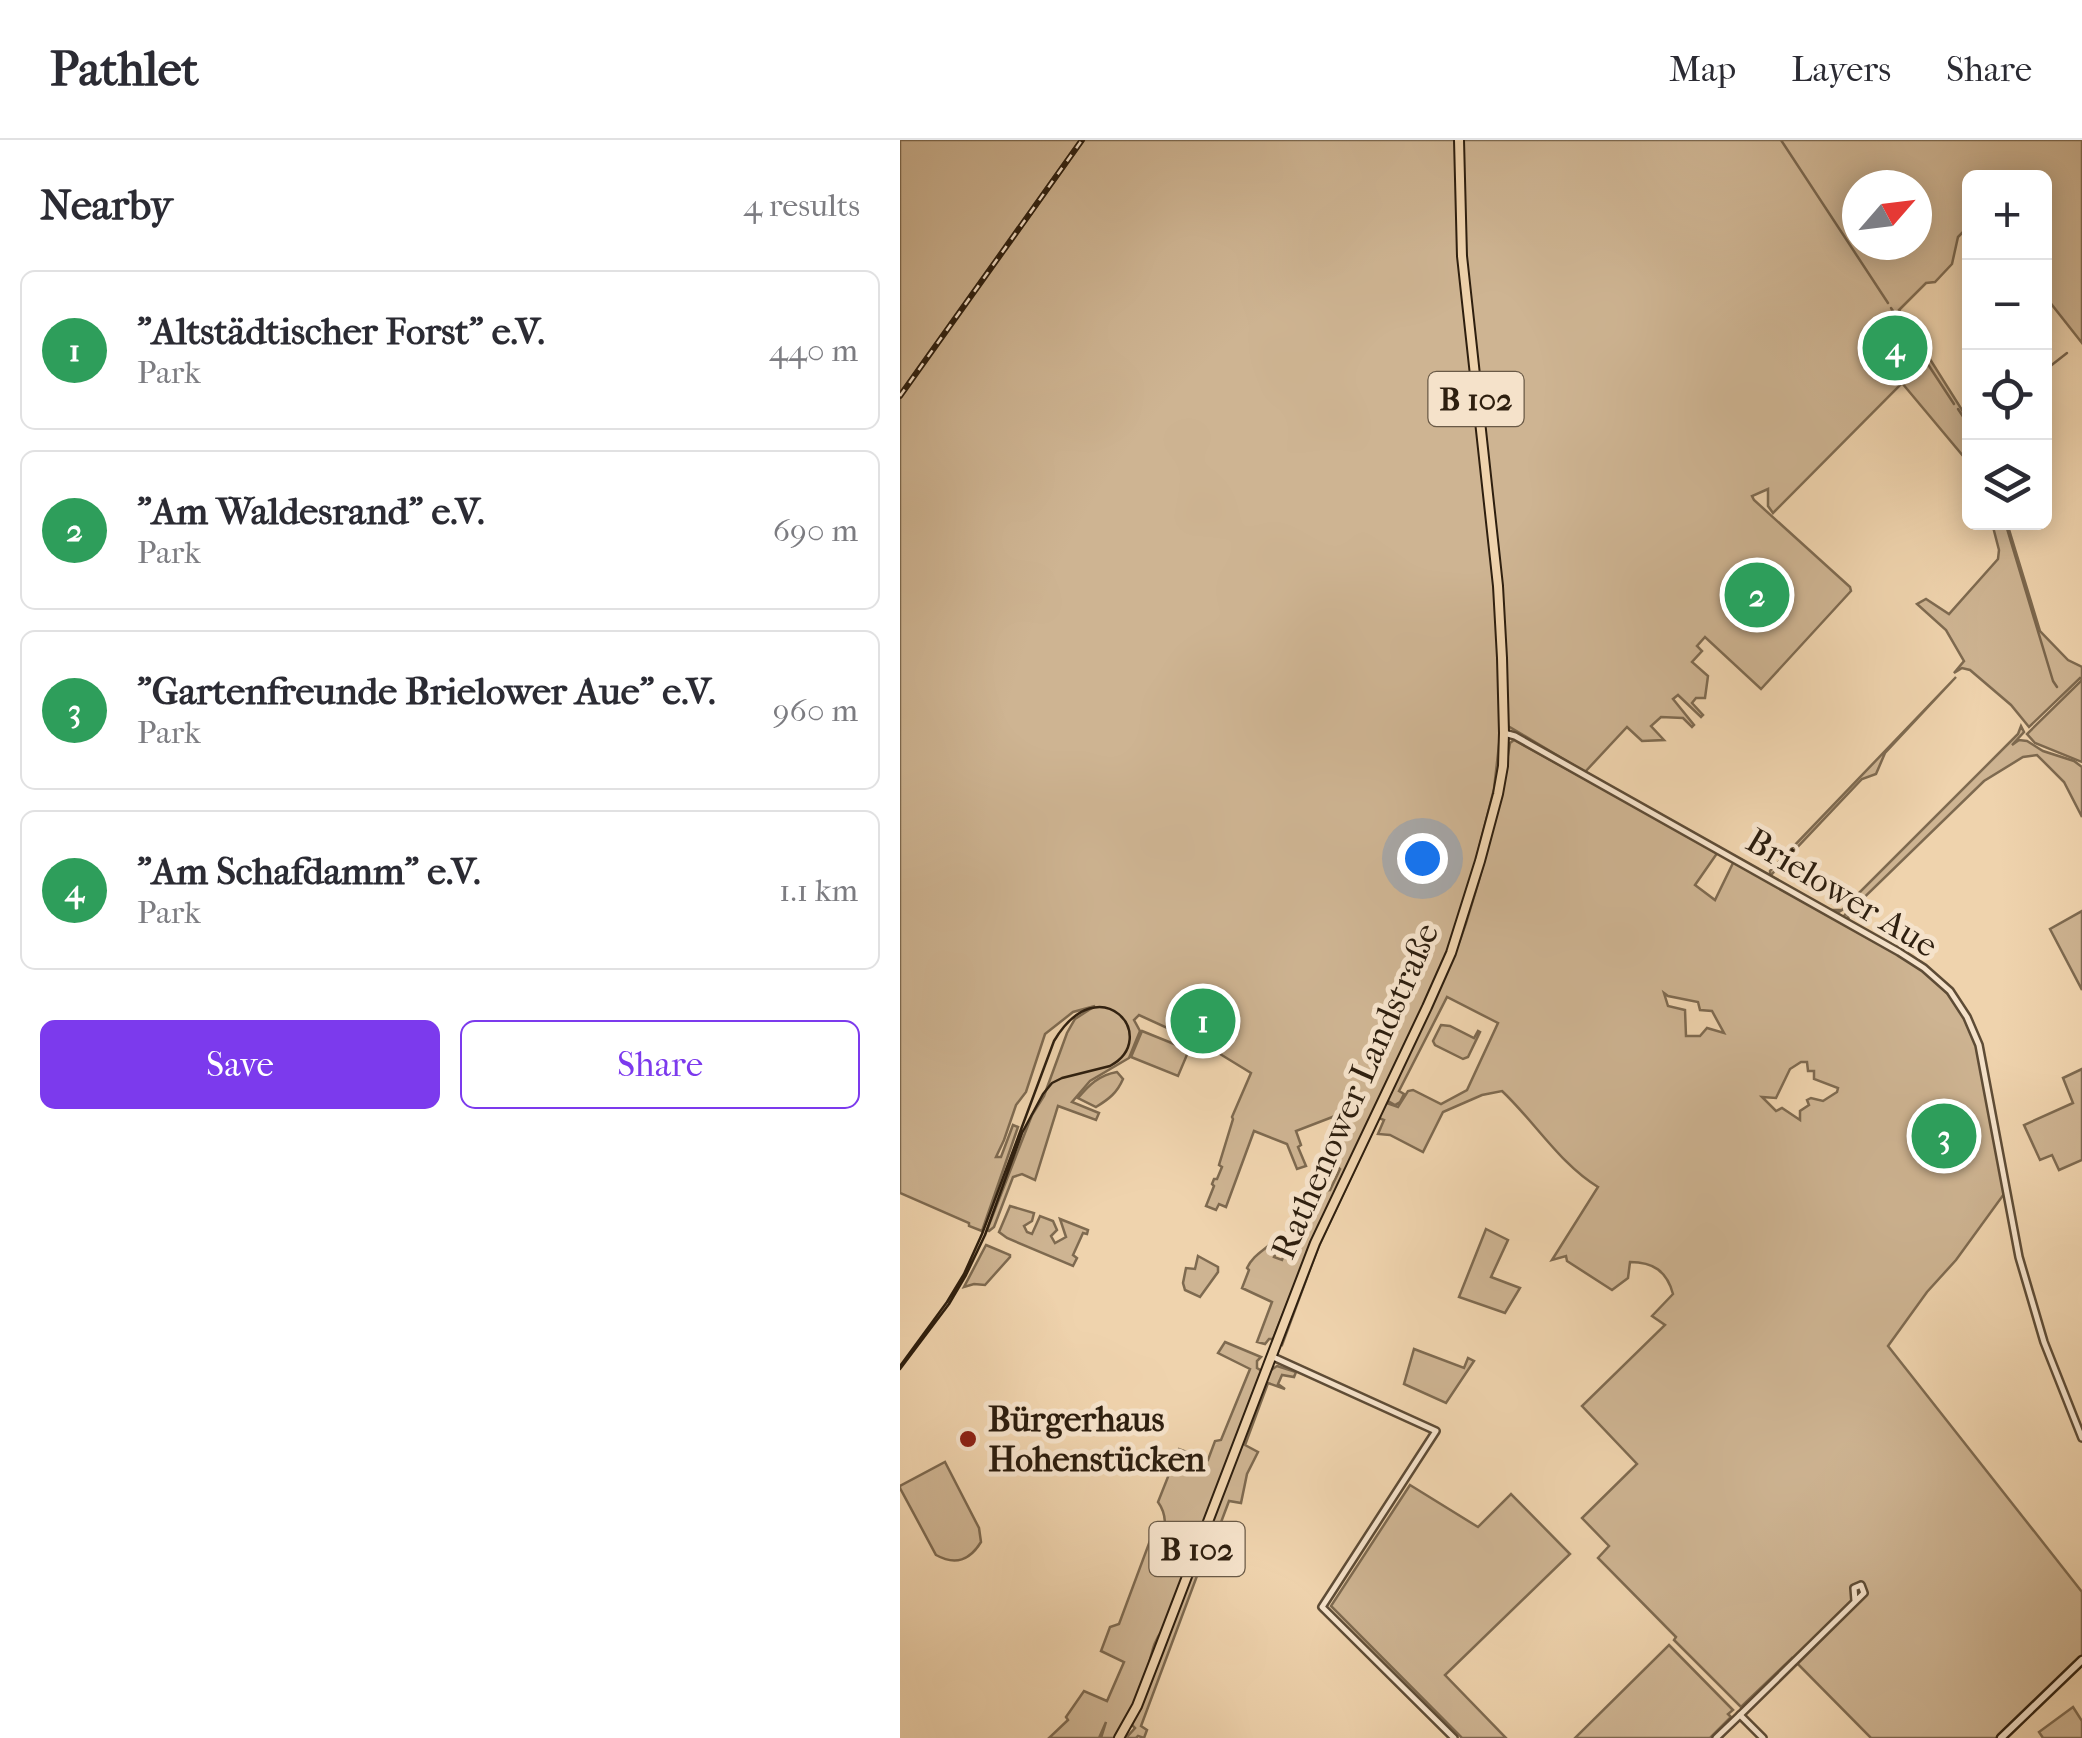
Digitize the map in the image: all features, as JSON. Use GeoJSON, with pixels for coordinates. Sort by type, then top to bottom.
{"type":"FeatureCollection","features":[{"type":"Feature","properties":{"kind":"main road","name":"Rathenower Landstraße"},"geometry":{"type":"LineString","coordinates":[[1119,1738],[1144,1688],[1314,1243],[1451,953],[1498,794],[1504,733],[1498,586],[1462,256],[1460,140]]}},
{"type":"Feature","properties":{"kind":"main road"},"geometry":{"type":"LineString","coordinates":[[2001,1738],[2082,1660]]}},
{"type":"Feature","properties":{"kind":"street","name":"Brielower Aue"},"geometry":{"type":"LineString","coordinates":[[1504,733],[1899,952],[1950,991],[1966,1015],[1982,1054],[2019,1258],[2044,1342],[2082,1438]]}},
{"type":"Feature","properties":{"kind":"street"},"geometry":{"type":"LineString","coordinates":[[1271,1356],[1436,1431],[1322,1607],[1454,1738]]}},
{"type":"Feature","properties":{"kind":"street"},"geometry":{"type":"LineString","coordinates":[[1716,1738],[1855,1601]]}},
{"type":"Feature","properties":{"kind":"street"},"geometry":{"type":"LineString","coordinates":[[1740,1714],[1764,1738]]}},
{"type":"Feature","properties":{"kind":"shaded area"},"geometry":{"type":"Polygon","coordinates":[[[900,140],[1080,140],[900,394],[900,140]]]}},
{"type":"Feature","properties":{"kind":"shaded area"},"geometry":{"type":"Polygon","coordinates":[[[1084,140],[1456,140],[1500,659],[1500,736],[1494,789],[1449,952],[1311,1244],[1273,1339],[1265,1344],[1257,1342],[1272,1302],[1242,1288],[1247,1268],[1279,1233],[1284,1233],[1274,1257],[1282,1260],[1307,1198],[1330,1190],[1340,1169],[1330,1160],[1346,1124],[1335,1116],[1296,1131],[1306,1166],[1297,1169],[1287,1144],[1254,1131],[1226,1207],[1219,1204],[1216,1210],[1206,1206],[1222,1167],[1219,1165],[1232,1117],[1251,1073],[1207,1046],[1139,1015],[1134,1020],[1140,1031],[1129,1058],[1090,1081],[1072,1102],[1099,1113],[1096,1120],[1058,1106],[1035,1180],[1022,1174],[1013,1177],[989,1231],[1067,1033],[1075,1019],[1095,1006],[1073,1012],[1045,1034],[1026,1092],[1016,1105],[996,1157],[1001,1157],[1013,1125],[1018,1127],[982,1231],[900,1193],[900,397],[1084,140]]]}},
{"type":"Feature","properties":{"kind":"shaded area"},"geometry":{"type":"Polygon","coordinates":[[[1462,140],[2082,140],[2082,343],[2052,305],[2052,170],[1962,170],[1962,233],[1952,264],[1899,310],[1962,410],[1962,455],[1902,383],[1773,513],[1768,506],[1768,489],[1752,496],[1851,591],[1761,689],[1705,637],[1697,646],[1702,651],[1692,662],[1708,676],[1705,698],[1696,698],[1692,703],[1703,715],[1678,695],[1673,699],[1692,727],[1683,718],[1661,717],[1651,726],[1664,740],[1642,741],[1627,727],[1585,772],[1508,726],[1465,254],[1462,140]]]}},
{"type":"Feature","properties":{"kind":"shaded area"},"geometry":{"type":"Polygon","coordinates":[[[1994,530],[2009,530],[2040,631],[2068,660],[2082,667],[2082,679],[2029,727],[2011,705],[1970,670],[1962,668],[1954,673],[1964,661],[1946,630],[1917,604],[1926,599],[1949,614],[1998,559],[1994,530]]]}},
{"type":"Feature","properties":{"kind":"shaded area"},"geometry":{"type":"Polygon","coordinates":[[[1956,677],[1885,753],[1876,774],[1862,779],[1770,876],[1770,871],[1956,677]]]}},
{"type":"Feature","properties":{"kind":"shaded area"},"geometry":{"type":"Polygon","coordinates":[[[2082,680],[2082,762],[2035,743],[2027,734],[2082,680]]]}},
{"type":"Feature","properties":{"kind":"shaded area"},"geometry":{"type":"Polygon","coordinates":[[[2021,726],[2024,732],[2012,745],[2019,740],[2027,741],[2082,767],[2082,817],[2064,782],[2037,755],[2023,757],[1984,781],[1847,914],[1849,920],[1843,917],[1847,907],[1842,910],[2018,734],[2021,726]]]}},
{"type":"Feature","properties":{"kind":"shaded area"},"geometry":{"type":"Polygon","coordinates":[[[1514,740],[1718,852],[1695,885],[1715,900],[1734,861],[1923,969],[1955,1001],[1965,1018],[1979,1050],[2004,1194],[1888,1346],[2082,1592],[2082,1656],[1997,1738],[1871,1738],[1792,1658],[1741,1707],[1598,1558],[1609,1546],[1582,1518],[1637,1464],[1582,1406],[1665,1325],[1652,1316],[1673,1294],[1663,1274],[1646,1264],[1630,1262],[1628,1278],[1612,1290],[1567,1261],[1566,1256],[1552,1260],[1598,1187],[1560,1155],[1502,1091],[1443,1112],[1423,1152],[1390,1135],[1378,1134],[1384,1120],[1379,1118],[1318,1248],[1280,1344],[1306,1272],[1384,1102],[1398,1107],[1408,1091],[1413,1090],[1441,1104],[1467,1090],[1498,1023],[1447,997],[1399,1091],[1404,1094],[1400,1102],[1395,1105],[1388,1101],[1386,1097],[1439,989],[1466,923],[1502,789],[1510,743],[1514,740]],[[1664,993],[1668,1006],[1685,1010],[1686,1036],[1700,1036],[1707,1028],[1724,1033],[1712,1011],[1700,1010],[1698,1002],[1664,993]],[[1807,1062],[1790,1069],[1776,1098],[1762,1097],[1776,1111],[1782,1108],[1800,1120],[1800,1111],[1809,1105],[1807,1100],[1823,1101],[1838,1088],[1814,1079],[1814,1071],[1808,1071],[1807,1062]]]}},
{"type":"Feature","properties":{"kind":"shaded area"},"geometry":{"type":"Polygon","coordinates":[[[2082,911],[2082,990],[2050,929],[2082,911]]]}},
{"type":"Feature","properties":{"kind":"shaded area"},"geometry":{"type":"Polygon","coordinates":[[[1441,1025],[1474,1038],[1480,1032],[1468,1057],[1463,1059],[1435,1045],[1433,1041],[1441,1025]]]}},
{"type":"Feature","properties":{"kind":"shaded area"},"geometry":{"type":"Polygon","coordinates":[[[1142,1031],[1189,1050],[1178,1076],[1131,1057],[1142,1031]]]}},
{"type":"Feature","properties":{"kind":"shaded area"},"geometry":{"type":"Polygon","coordinates":[[[2082,1069],[2082,1160],[2059,1170],[2052,1155],[2040,1160],[2024,1125],[2073,1103],[2063,1078],[2082,1069]]]}},
{"type":"Feature","properties":{"kind":"shaded area"},"geometry":{"type":"Polygon","coordinates":[[[1117,1072],[1123,1079],[1121,1084],[1101,1104],[1096,1107],[1078,1098],[1095,1081],[1117,1072]]]}},
{"type":"Feature","properties":{"kind":"shaded area"},"geometry":{"type":"Polygon","coordinates":[[[1010,1206],[1034,1213],[1032,1221],[1024,1226],[1032,1234],[1040,1216],[1053,1221],[1057,1230],[1051,1236],[1055,1243],[1066,1237],[1060,1219],[1088,1230],[1073,1255],[1077,1258],[1073,1266],[999,1232],[1010,1206]]]}},
{"type":"Feature","properties":{"kind":"shaded area"},"geometry":{"type":"Polygon","coordinates":[[[1486,1229],[1508,1240],[1491,1277],[1520,1288],[1505,1313],[1459,1297],[1486,1229]]]}},
{"type":"Feature","properties":{"kind":"shaded area"},"geometry":{"type":"Polygon","coordinates":[[[986,1245],[1010,1257],[985,1285],[964,1287],[986,1245]]]}},
{"type":"Feature","properties":{"kind":"shaded area"},"geometry":{"type":"Polygon","coordinates":[[[1198,1256],[1218,1267],[1200,1297],[1185,1290],[1183,1283],[1186,1268],[1195,1269],[1198,1256]]]}},
{"type":"Feature","properties":{"kind":"shaded area"},"geometry":{"type":"Polygon","coordinates":[[[1225,1342],[1261,1357],[1257,1368],[1262,1371],[1137,1697],[1114,1738],[1101,1738],[1106,1722],[1099,1738],[1049,1738],[1068,1720],[1066,1717],[1084,1691],[1107,1701],[1124,1662],[1101,1651],[1110,1627],[1119,1624],[1151,1538],[1159,1541],[1164,1532],[1164,1516],[1158,1502],[1179,1449],[1208,1460],[1215,1441],[1221,1440],[1250,1369],[1218,1353],[1225,1342]]]}},
{"type":"Feature","properties":{"kind":"shaded area"},"geometry":{"type":"Polygon","coordinates":[[[1414,1349],[1464,1368],[1468,1358],[1474,1361],[1446,1403],[1404,1384],[1414,1349]]]}},
{"type":"Feature","properties":{"kind":"shaded area"},"geometry":{"type":"Polygon","coordinates":[[[1277,1366],[1296,1372],[1294,1377],[1282,1375],[1278,1384],[1285,1389],[1268,1383],[1245,1445],[1258,1452],[1247,1474],[1241,1503],[1229,1501],[1211,1549],[1207,1549],[1141,1726],[1147,1730],[1144,1738],[1126,1738],[1135,1728],[1133,1720],[1268,1372],[1277,1366]]]}},
{"type":"Feature","properties":{"kind":"shaded area"},"geometry":{"type":"Polygon","coordinates":[[[945,1462],[979,1528],[981,1542],[967,1557],[956,1560],[936,1555],[900,1488],[945,1462]]]}},
{"type":"Feature","properties":{"kind":"shaded area"},"geometry":{"type":"Polygon","coordinates":[[[1410,1485],[1478,1527],[1511,1494],[1570,1554],[1445,1675],[1506,1738],[1462,1738],[1331,1606],[1410,1485]]]}},
{"type":"Feature","properties":{"kind":"shaded area"},"geometry":{"type":"Polygon","coordinates":[[[1669,1645],[1733,1710],[1710,1738],[1575,1738],[1669,1645]]]}},
{"type":"Feature","properties":{"kind":"shaded area"},"geometry":{"type":"Polygon","coordinates":[[[2073,1707],[2082,1721],[2082,1738],[2043,1738],[2039,1732],[2073,1707]]]}},
{"type":"Feature","properties":{"kind":"waterway"},"geometry":{"type":"LineString","coordinates":[[1781,140],[1888,303]]}},
{"type":"Feature","properties":{"kind":"waterway"},"geometry":{"type":"LineString","coordinates":[[1891,308],[1954,404]]}},
{"type":"Feature","properties":{"kind":"waterway"},"geometry":{"type":"LineString","coordinates":[[2052,365],[2067,353]]}},
{"type":"Feature","properties":{"kind":"waterway"},"geometry":{"type":"LineString","coordinates":[[1958,409],[1962,415]]}},
{"type":"Feature","properties":{"kind":"waterway"},"geometry":{"type":"LineString","coordinates":[[2007,530],[2057,687]]}},
{"type":"Feature","properties":{"kind":"tram line"},"geometry":{"type":"LineString","coordinates":[[900,1366],[964,1274],[1054,1041],[1072,1019],[1089,1008],[1106,1008],[1119,1014],[1130,1039],[1124,1054],[1110,1066],[1062,1078],[1043,1094],[1022,1133],[985,1235],[966,1275],[900,1369]]}},
{"type":"Feature","properties":{"kind":"railway"},"geometry":{"type":"LineString","coordinates":[[900,396],[1082,140]]}},
{"type":"Feature","properties":{"kind":"place","name":"\"Am Schafdamm\" e.V."},"geometry":{"type":"Point","coordinates":[1895,348]}},
{"type":"Feature","properties":{"kind":"place","name":"\"Am Waldesrand\" e.V."},"geometry":{"type":"Point","coordinates":[1757,595]}},
{"type":"Feature","properties":{"kind":"place","name":"\"Altstädtischer Forst\" e.V."},"geometry":{"type":"Point","coordinates":[1203,1021]}},
{"type":"Feature","properties":{"kind":"place","name":"\"Gartenfreunde Brielower Aue\" e.V."},"geometry":{"type":"Point","coordinates":[1944,1136]}},
{"type":"Feature","properties":{"kind":"place","name":"Bürgerhaus Hohenstücken"},"geometry":{"type":"Point","coordinates":[968,1439]}}]}
